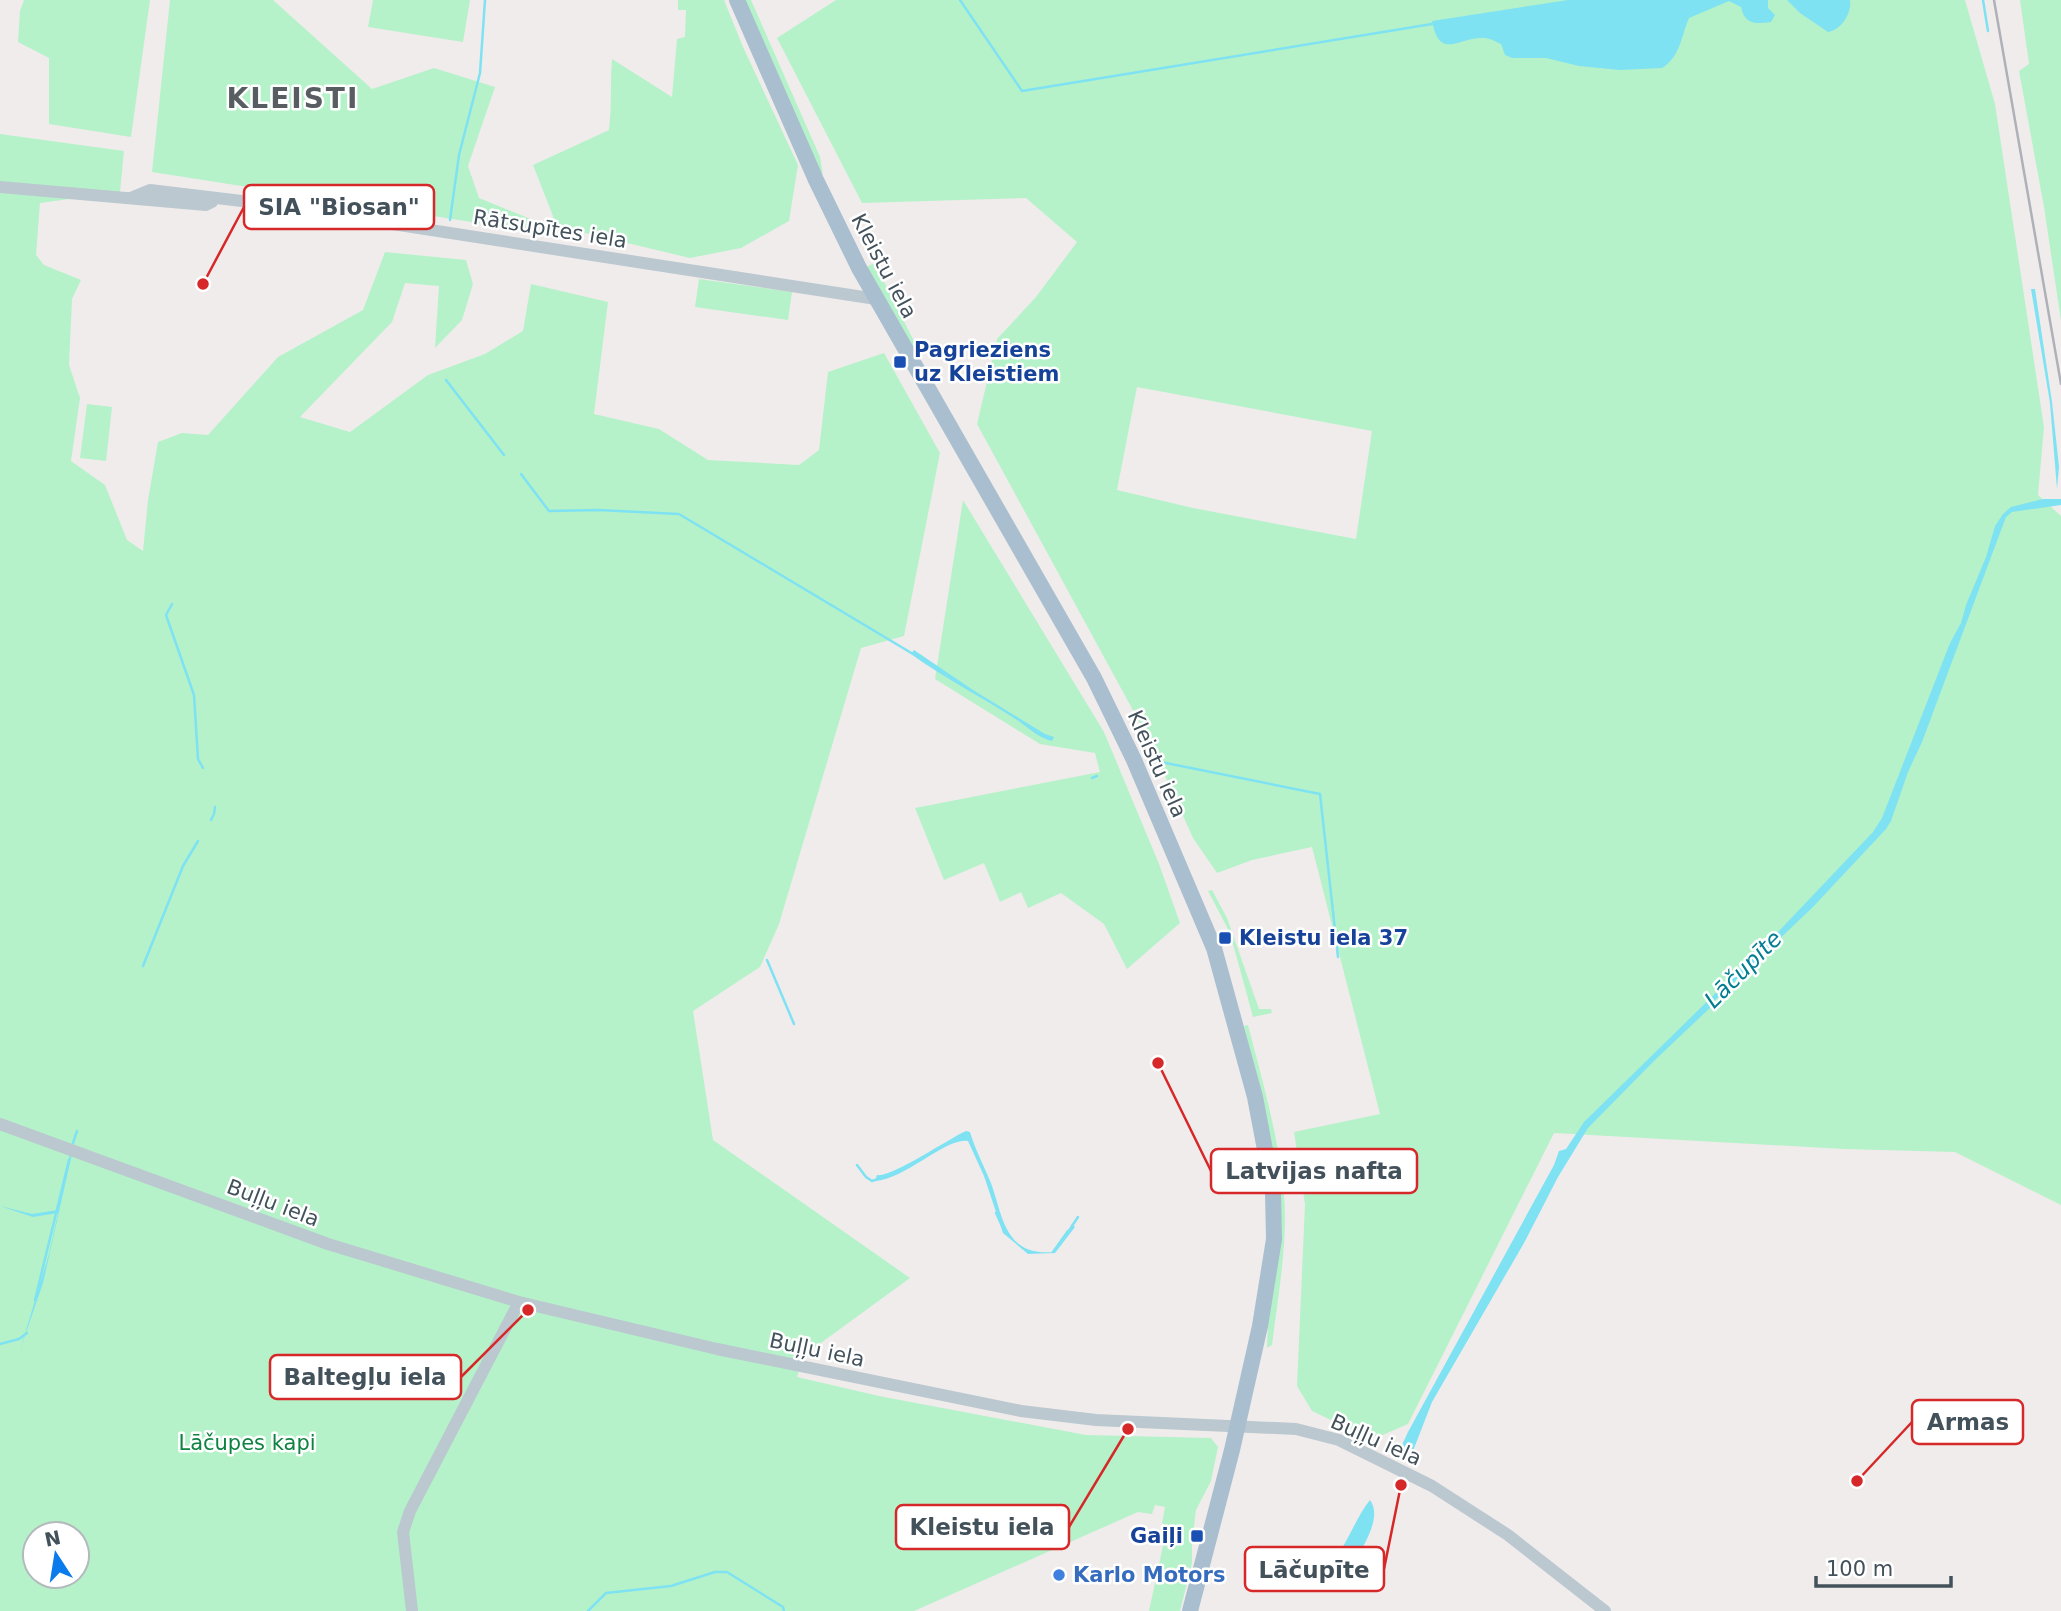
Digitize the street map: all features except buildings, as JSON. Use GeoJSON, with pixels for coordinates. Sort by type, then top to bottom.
{"type":"FeatureCollection","features":[{"type":"Feature","properties":{"kind":"main road","name":"Kleistu iela"},"geometry":{"type":"LineString","coordinates":[[737,0],[822,191],[876,299],[1094,678],[1182,869],[1218,961],[1255,1097],[1271,1170],[1275,1213],[1269,1282],[1237,1427],[1190,1611]]}},
{"type":"Feature","properties":{"kind":"street","name":"Rātsupītes iela"},"geometry":{"type":"LineString","coordinates":[[0,187],[121,199],[150,190],[876,299]]}},
{"type":"Feature","properties":{"kind":"street","name":"Buļļu iela"},"geometry":{"type":"LineString","coordinates":[[0,1124],[328,1244],[519,1302],[717,1349],[1021,1411],[1096,1420],[1296,1429],[1339,1440],[1432,1486],[1508,1535],[1605,1611]]}},
{"type":"Feature","properties":{"kind":"street"},"geometry":{"type":"LineString","coordinates":[[412,1611],[403,1532],[410,1511],[519,1302]]}},
{"type":"Feature","properties":{"kind":"green space"},"geometry":{"type":"Polygon","coordinates":[[[24,0],[150,0],[131,137],[49,124],[49,58],[18,42],[20,11],[24,0]]]}},
{"type":"Feature","properties":{"kind":"green space"},"geometry":{"type":"Polygon","coordinates":[[[170,0],[273,0],[372,89],[434,68],[495,87],[468,166],[479,198],[533,220],[535,232],[152,172],[170,0]]]}},
{"type":"Feature","properties":{"kind":"green space"},"geometry":{"type":"Polygon","coordinates":[[[373,0],[470,0],[463,42],[368,27],[373,0]]]}},
{"type":"Feature","properties":{"kind":"green space"},"geometry":{"type":"Polygon","coordinates":[[[678,0],[724,0],[798,165],[789,221],[741,248],[690,258],[552,225],[553,216],[533,165],[609,130],[612,59],[672,97],[677,39],[685,37],[686,10],[678,10],[678,0]]]}},
{"type":"Feature","properties":{"kind":"green space"},"geometry":{"type":"Polygon","coordinates":[[[743,0],[751,0],[820,157],[823,175],[814,161],[743,0]]]}},
{"type":"Feature","properties":{"kind":"green space"},"geometry":{"type":"Polygon","coordinates":[[[836,0],[1965,0],[1995,104],[2044,427],[2038,495],[2061,516],[2061,1205],[1955,1152],[1844,1149],[1554,1133],[1408,1424],[1378,1437],[1352,1430],[1312,1411],[1297,1386],[1305,1204],[1294,1132],[1380,1114],[1312,847],[1252,860],[1217,873],[1193,838],[1147,736],[977,424],[997,339],[1036,297],[1077,242],[1026,198],[862,203],[777,38],[836,0]],[[1137,387],[1117,490],[1193,508],[1356,539],[1372,431],[1137,387]]]}},
{"type":"Feature","properties":{"kind":"green space"},"geometry":{"type":"Polygon","coordinates":[[[2020,0],[2061,0],[2061,321],[2044,207],[2019,71],[2029,64],[2020,0]]]}},
{"type":"Feature","properties":{"kind":"green space","name":"Lāčupes kapi"},"geometry":{"type":"Polygon","coordinates":[[[0,134],[124,151],[120,192],[40,203],[36,255],[44,265],[81,280],[72,299],[69,365],[80,398],[71,461],[105,485],[127,540],[143,551],[158,442],[182,433],[208,435],[278,357],[363,310],[385,252],[466,260],[473,284],[462,320],[435,348],[439,286],[405,283],[392,322],[300,417],[350,432],[428,375],[485,354],[523,331],[531,284],[608,302],[594,414],[659,429],[708,460],[799,465],[819,450],[828,372],[884,353],[940,453],[904,636],[861,648],[779,924],[760,967],[693,1011],[713,1140],[910,1278],[803,1356],[797,1377],[879,1396],[1086,1435],[1211,1438],[1218,1447],[1211,1481],[1196,1510],[1192,1563],[1180,1611],[1149,1611],[1167,1527],[1162,1523],[1165,1507],[1155,1505],[1152,1514],[1138,1512],[914,1611],[0,1611],[0,134]]]}},
{"type":"Feature","properties":{"kind":"green space"},"geometry":{"type":"Polygon","coordinates":[[[875,264],[917,347],[913,348],[867,267],[875,264]]]}},
{"type":"Feature","properties":{"kind":"green space"},"geometry":{"type":"Polygon","coordinates":[[[699,279],[792,292],[788,320],[695,307],[699,279]]]}},
{"type":"Feature","properties":{"kind":"green space"},"geometry":{"type":"Polygon","coordinates":[[[87,404],[112,407],[106,461],[80,458],[87,404]]]}},
{"type":"Feature","properties":{"kind":"green space"},"geometry":{"type":"Polygon","coordinates":[[[963,500],[1104,732],[1159,864],[1180,923],[1127,969],[1104,924],[1061,893],[1028,908],[1021,892],[1000,902],[984,863],[944,880],[915,808],[1100,772],[1095,753],[1040,744],[935,679],[963,500]]]}},
{"type":"Feature","properties":{"kind":"green space"},"geometry":{"type":"Polygon","coordinates":[[[1212,890],[1227,918],[1259,1009],[1271,1009],[1272,1013],[1253,1017],[1230,933],[1208,891],[1212,890]]]}},
{"type":"Feature","properties":{"kind":"green space"},"geometry":{"type":"Polygon","coordinates":[[[1248,1025],[1274,1130],[1284,1194],[1282,1270],[1272,1345],[1267,1348],[1268,1320],[1277,1267],[1274,1161],[1244,1026],[1248,1025]]]}},
{"type":"Feature","properties":{"kind":"water"},"geometry":{"type":"Polygon","coordinates":[[[1568,0],[1768,0],[1768,8],[1775,15],[1771,22],[1752,22],[1745,17],[1741,7],[1729,1],[1689,18],[1677,52],[1662,68],[1620,70],[1579,66],[1546,58],[1512,58],[1505,55],[1501,44],[1487,38],[1445,44],[1435,33],[1432,21],[1568,0]]]}},
{"type":"Feature","properties":{"kind":"water"},"geometry":{"type":"Polygon","coordinates":[[[1787,0],[1850,0],[1850,5],[1841,25],[1828,32],[1800,13],[1787,0]]]}},
{"type":"Feature","properties":{"kind":"water"},"geometry":{"type":"Polygon","coordinates":[[[2031,289],[2035,289],[2052,402],[2059,467],[2057,489],[2050,403],[2031,289]]]}},
{"type":"Feature","properties":{"kind":"water","name":"Lāčupīte"},"geometry":{"type":"Polygon","coordinates":[[[2043,499],[2061,499],[2061,505],[2012,512],[2006,517],[1922,742],[1886,829],[1813,907],[1714,1001],[1713,1005],[1588,1128],[1432,1402],[1413,1451],[1401,1447],[1554,1165],[1559,1151],[1566,1149],[1584,1122],[1776,934],[1873,832],[1882,818],[1950,643],[1961,623],[1995,526],[2011,507],[2043,499]]]}},
{"type":"Feature","properties":{"kind":"water"},"geometry":{"type":"Polygon","coordinates":[[[914,650],[973,690],[1054,737],[1052,741],[1037,735],[924,663],[911,654],[914,650]]]}},
{"type":"Feature","properties":{"kind":"water"},"geometry":{"type":"Polygon","coordinates":[[[966,1131],[970,1132],[1003,1221],[1015,1241],[1037,1252],[1053,1252],[1072,1224],[1075,1227],[1055,1253],[1028,1254],[1003,1233],[984,1176],[968,1141],[949,1145],[900,1173],[875,1181],[877,1175],[907,1165],[966,1131]]]}},
{"type":"Feature","properties":{"kind":"water"},"geometry":{"type":"Polygon","coordinates":[[[70,1153],[72,1154],[43,1283],[20,1350],[49,1254],[58,1213],[33,1217],[0,1206],[32,1214],[58,1210],[70,1153]]]}},
{"type":"Feature","properties":{"kind":"water"},"geometry":{"type":"Polygon","coordinates":[[[1370,1500],[1374,1516],[1369,1535],[1347,1574],[1338,1575],[1329,1565],[1341,1550],[1370,1500]]]}},
{"type":"Feature","properties":{"kind":"waterway"},"geometry":{"type":"LineString","coordinates":[[450,220],[459,155],[480,73],[485,0]]}},
{"type":"Feature","properties":{"kind":"waterway"},"geometry":{"type":"LineString","coordinates":[[960,0],[1022,91],[1432,24]]}},
{"type":"Feature","properties":{"kind":"waterway"},"geometry":{"type":"LineString","coordinates":[[1983,0],[1988,31]]}},
{"type":"Feature","properties":{"kind":"waterway"},"geometry":{"type":"LineString","coordinates":[[446,380],[504,455]]}},
{"type":"Feature","properties":{"kind":"waterway"},"geometry":{"type":"LineString","coordinates":[[521,474],[549,511],[598,510],[679,514],[913,654]]}},
{"type":"Feature","properties":{"kind":"waterway"},"geometry":{"type":"LineString","coordinates":[[172,604],[166,615],[194,695],[198,759],[203,768]]}},
{"type":"Feature","properties":{"kind":"waterway"},"geometry":{"type":"LineString","coordinates":[[1156,761],[1320,794],[1338,957]]}},
{"type":"Feature","properties":{"kind":"waterway"},"geometry":{"type":"LineString","coordinates":[[1092,778],[1097,776]]}},
{"type":"Feature","properties":{"kind":"waterway"},"geometry":{"type":"LineString","coordinates":[[211,820],[215,807]]}},
{"type":"Feature","properties":{"kind":"waterway"},"geometry":{"type":"LineString","coordinates":[[143,966],[183,866],[198,841]]}},
{"type":"Feature","properties":{"kind":"waterway"},"geometry":{"type":"LineString","coordinates":[[767,960],[794,1024]]}},
{"type":"Feature","properties":{"kind":"waterway"},"geometry":{"type":"LineString","coordinates":[[73,1143],[77,1131]]}},
{"type":"Feature","properties":{"kind":"waterway"},"geometry":{"type":"LineString","coordinates":[[35,1300],[69,1160]]}},
{"type":"Feature","properties":{"kind":"waterway"},"geometry":{"type":"LineString","coordinates":[[857,1165],[866,1177],[872,1181],[878,1179]]}},
{"type":"Feature","properties":{"kind":"waterway"},"geometry":{"type":"LineString","coordinates":[[996,1213],[1004,1230]]}},
{"type":"Feature","properties":{"kind":"waterway"},"geometry":{"type":"LineString","coordinates":[[1072,1226],[1078,1217]]}},
{"type":"Feature","properties":{"kind":"waterway"},"geometry":{"type":"LineString","coordinates":[[1053,1252],[1068,1231]]}},
{"type":"Feature","properties":{"kind":"waterway"},"geometry":{"type":"LineString","coordinates":[[0,1344],[19,1339],[27,1333]]}},
{"type":"Feature","properties":{"kind":"waterway"},"geometry":{"type":"LineString","coordinates":[[588,1611],[606,1593],[671,1586],[715,1572],[727,1572],[783,1607],[784,1611]]}},
{"type":"Feature","properties":{"kind":"railway"},"geometry":{"type":"LineString","coordinates":[[1994,0],[2061,384]]}},
{"type":"Feature","properties":{"kind":"place","name":"SIA \"Biosan\""},"geometry":{"type":"Point","coordinates":[203,284]}},
{"type":"Feature","properties":{"kind":"place","name":"Pagrieziens uz Kleistiem"},"geometry":{"type":"Point","coordinates":[900,362]}},
{"type":"Feature","properties":{"kind":"place","name":"Kleistu iela 37"},"geometry":{"type":"Point","coordinates":[1225,938]}},
{"type":"Feature","properties":{"kind":"place","name":"Latvijas nafta"},"geometry":{"type":"Point","coordinates":[1158,1063]}},
{"type":"Feature","properties":{"kind":"place","name":"Baltegļu iela"},"geometry":{"type":"Point","coordinates":[528,1310]}},
{"type":"Feature","properties":{"kind":"place","name":"Kleistu iela"},"geometry":{"type":"Point","coordinates":[1128,1429]}},
{"type":"Feature","properties":{"kind":"place","name":"Armas"},"geometry":{"type":"Point","coordinates":[1857,1481]}},
{"type":"Feature","properties":{"kind":"place","name":"Lāčupīte"},"geometry":{"type":"Point","coordinates":[1401,1485]}},
{"type":"Feature","properties":{"kind":"place","name":"Gaiļi"},"geometry":{"type":"Point","coordinates":[1197,1536]}},
{"type":"Feature","properties":{"kind":"place","name":"Karlo Motors"},"geometry":{"type":"Point","coordinates":[1059,1575]}},
{"type":"Feature","properties":{"kind":"district","name":"KLEISTI"},"geometry":{"type":"Point","coordinates":[293,98]}}]}
